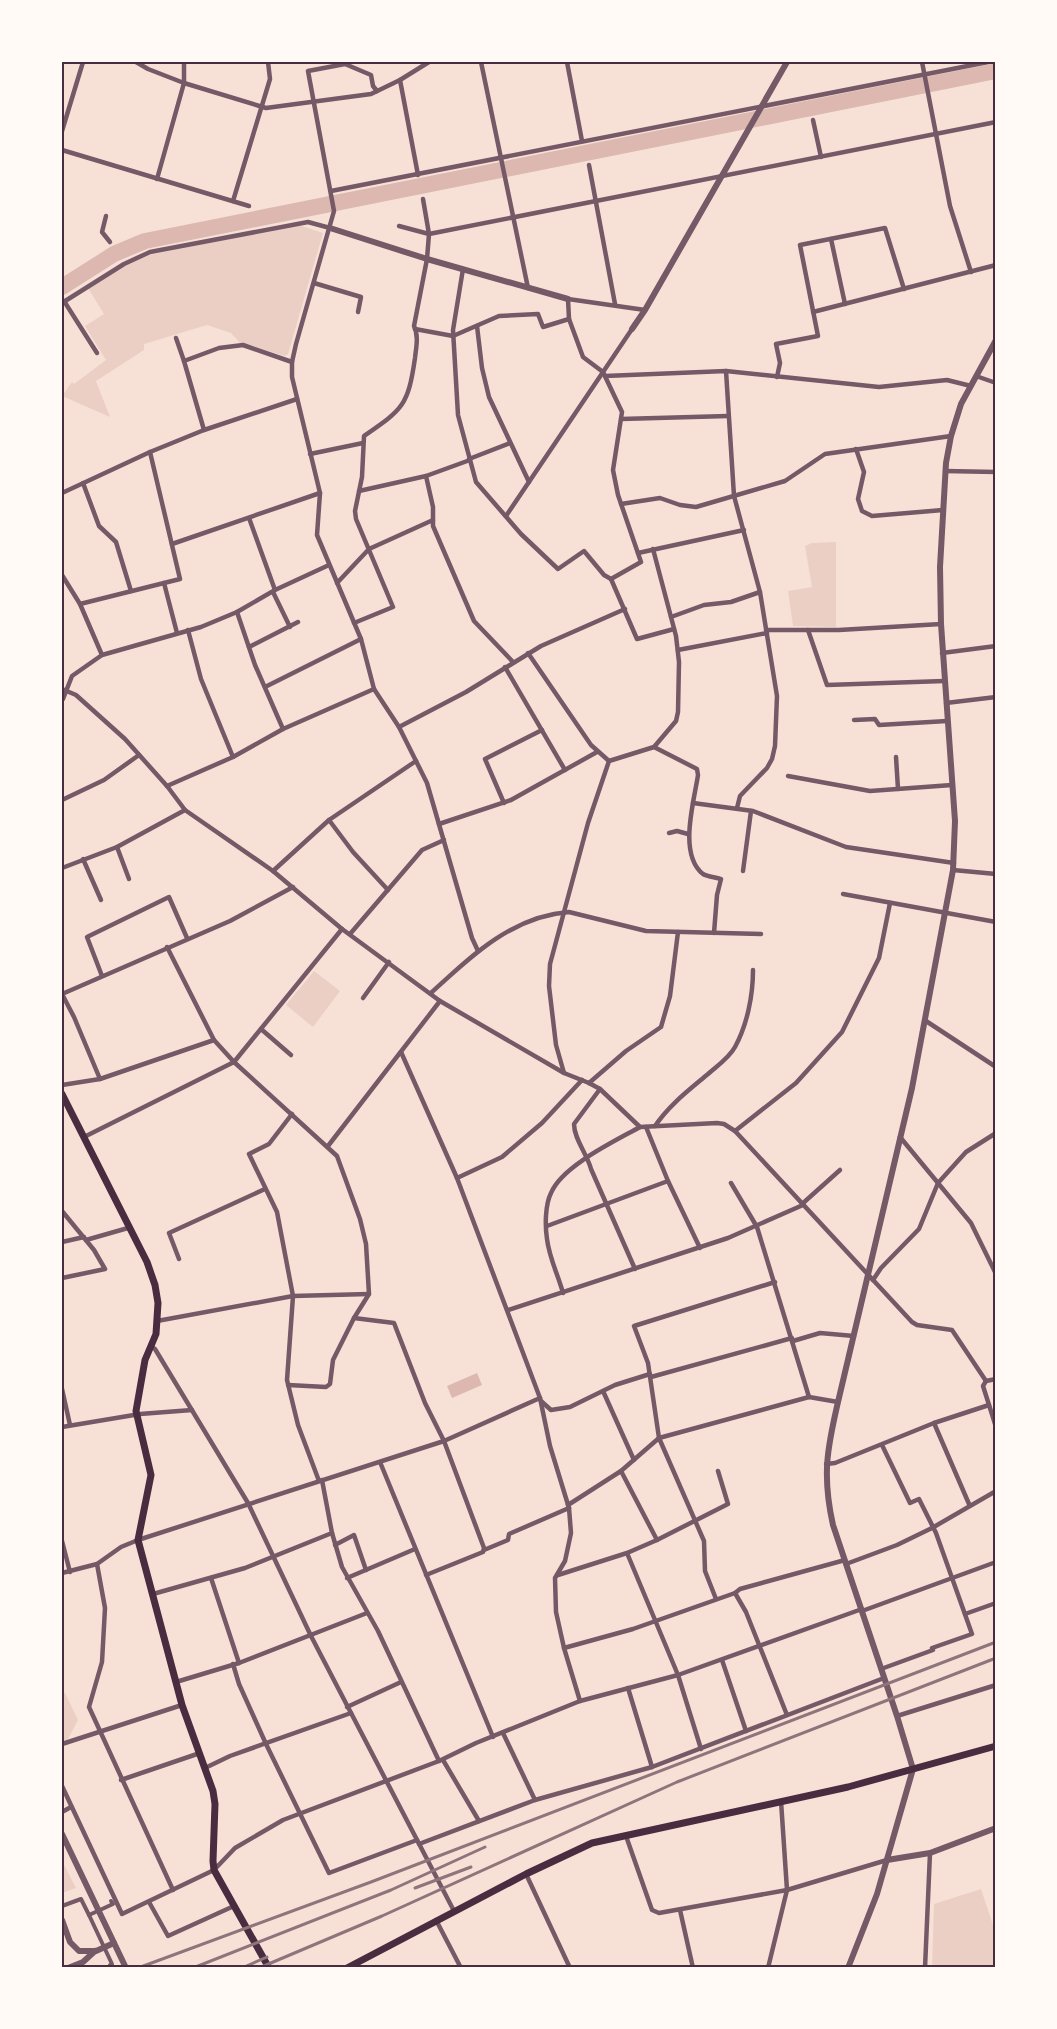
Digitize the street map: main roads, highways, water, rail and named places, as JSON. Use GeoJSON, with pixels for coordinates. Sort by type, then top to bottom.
{"type":"FeatureCollection","features":[{"type":"Feature","properties":{"kind":"main road"},"geometry":{"type":"LineString","coordinates":[[62,1094],[147,1262],[155,1286],[158,1303],[156,1334],[141,1378],[136,1414],[151,1475],[138,1540],[182,1705],[206,1768],[215,1804],[214,1870],[269,1968]]}},
{"type":"Feature","properties":{"kind":"main road"},"geometry":{"type":"LineString","coordinates":[[347,1968],[526,1874],[592,1843],[848,1787],[996,1746]]}},
{"type":"Feature","properties":{"kind":"waterway"},"geometry":{"type":"LineString","coordinates":[[62,287],[114,254],[145,241],[996,71]]}},
{"type":"Feature","properties":{"kind":"railway"},"geometry":{"type":"LineString","coordinates":[[138,1968],[371,1882],[996,1642]]}},
{"type":"Feature","properties":{"kind":"railway"},"geometry":{"type":"LineString","coordinates":[[259,1968],[382,1916],[677,1782],[996,1658]]}},
{"type":"Feature","properties":{"kind":"railway"},"geometry":{"type":"LineString","coordinates":[[193,1968],[391,1890],[485,1847]]}},
{"type":"Feature","properties":{"kind":"railway"},"geometry":{"type":"LineString","coordinates":[[415,1888],[471,1867]]}},
{"type":"Feature","properties":{"kind":"railway"},"geometry":{"type":"LineString","coordinates":[[242,1968],[267,1957]]}}]}
